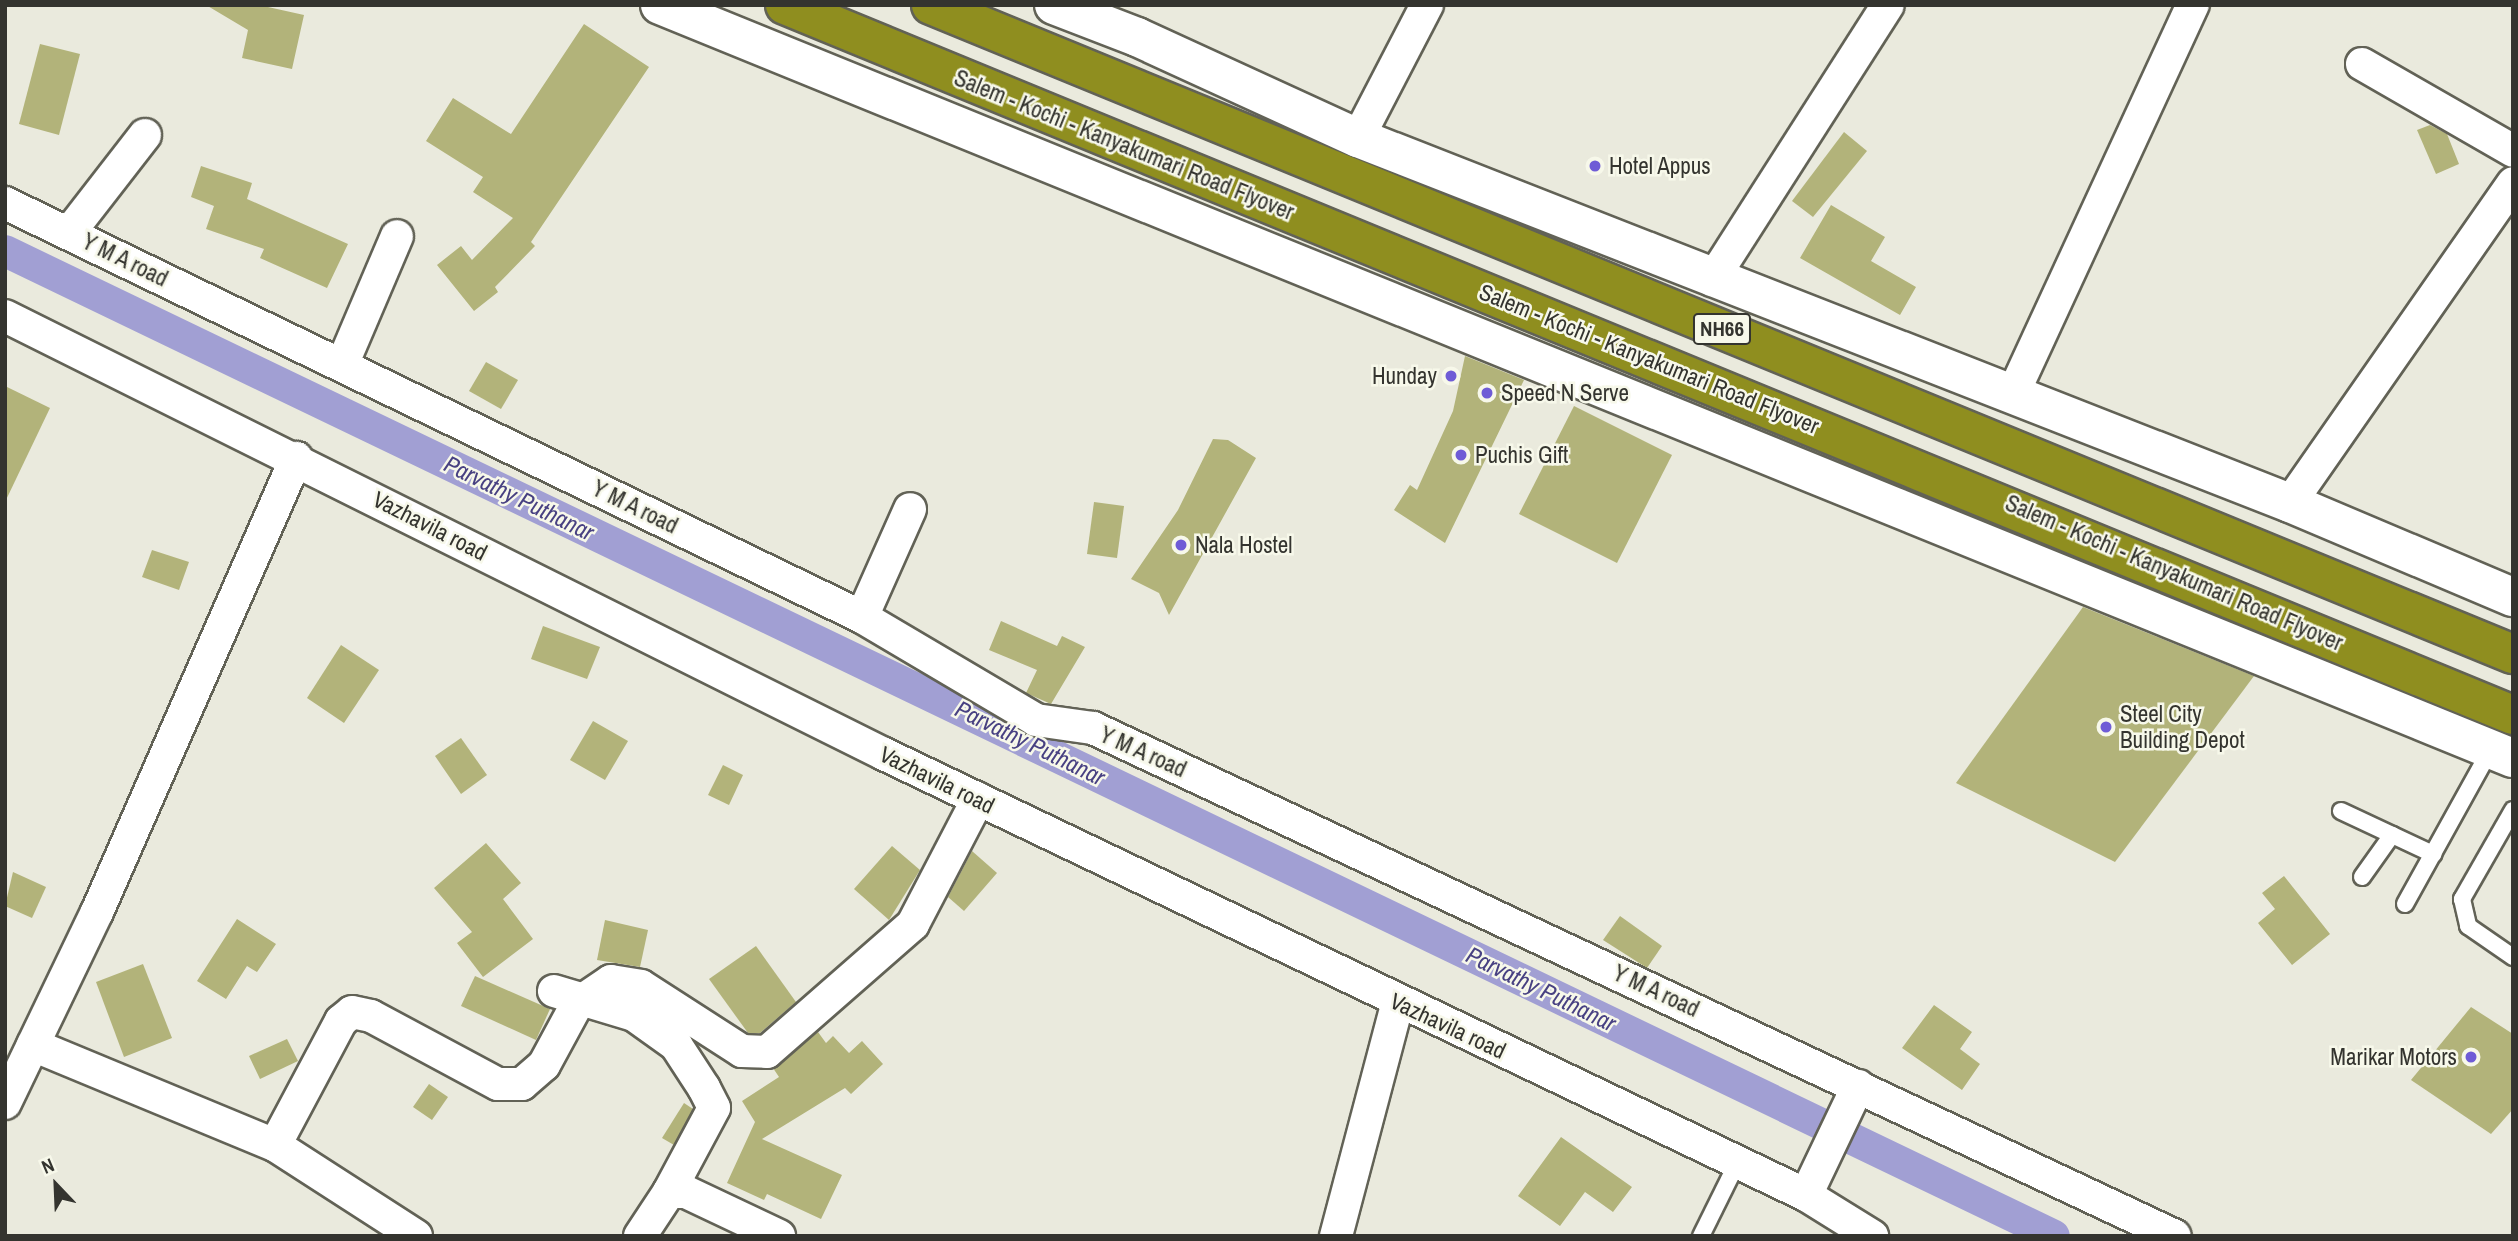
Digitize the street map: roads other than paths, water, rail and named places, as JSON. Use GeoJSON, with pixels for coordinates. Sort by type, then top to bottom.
{"type":"FeatureCollection","features":[{"type":"Feature","properties":{"kind":"highway","name":"Salem - Kochi - Kanyakumari Road Flyover"},"geometry":{"type":"LineString","coordinates":[[785,5],[2513,715]]}},
{"type":"Feature","properties":{"kind":"highway","name":"NH66"},"geometry":{"type":"LineString","coordinates":[[931,5],[2513,654]]}},
{"type":"Feature","properties":{"kind":"street"},"geometry":{"type":"LineString","coordinates":[[660,5],[2502,753]]}},
{"type":"Feature","properties":{"kind":"street"},"geometry":{"type":"LineString","coordinates":[[1054,5],[1137,37],[1358,138],[1712,280],[2290,503],[2513,597]]}},
{"type":"Feature","properties":{"kind":"street"},"geometry":{"type":"LineString","coordinates":[[1358,138],[1427,5]]}},
{"type":"Feature","properties":{"kind":"street"},"geometry":{"type":"LineString","coordinates":[[1712,280],[1888,5]]}},
{"type":"Feature","properties":{"kind":"street"},"geometry":{"type":"LineString","coordinates":[[2012,396],[2193,5]]}},
{"type":"Feature","properties":{"kind":"street"},"geometry":{"type":"LineString","coordinates":[[2362,64],[2513,151]]}},
{"type":"Feature","properties":{"kind":"street"},"geometry":{"type":"LineString","coordinates":[[69,233],[145,135]]}},
{"type":"Feature","properties":{"kind":"street"},"geometry":{"type":"LineString","coordinates":[[2290,503],[2513,183]]}},
{"type":"Feature","properties":{"kind":"street","name":"Y M A road"},"geometry":{"type":"LineString","coordinates":[[5,202],[862,617],[1036,720],[1093,728],[1854,1096],[2175,1236]]}},
{"type":"Feature","properties":{"kind":"street"},"geometry":{"type":"LineString","coordinates":[[342,365],[397,236]]}},
{"type":"Feature","properties":{"kind":"street","name":"Vazhavila road"},"geometry":{"type":"LineString","coordinates":[[5,316],[296,458],[978,799],[1398,1002],[1737,1163],[1810,1186],[1872,1236]]}},
{"type":"Feature","properties":{"kind":"street"},"geometry":{"type":"LineString","coordinates":[[5,1103],[97,912],[296,458]]}},
{"type":"Feature","properties":{"kind":"street"},"geometry":{"type":"LineString","coordinates":[[862,617],[910,509]]}},
{"type":"Feature","properties":{"kind":"street"},"geometry":{"type":"LineString","coordinates":[[568,996],[611,981],[641,986],[742,1051],[767,1052],[914,924],[978,799]]}},
{"type":"Feature","properties":{"kind":"street"},"geometry":{"type":"LineString","coordinates":[[275,1145],[341,1021],[352,1012],[371,1016],[485,1078],[508,1085],[522,1084],[544,1065],[568,996]]}},
{"type":"Feature","properties":{"kind":"street"},"geometry":{"type":"LineString","coordinates":[[568,996],[634,1015],[676,1045],[714,1108],[669,1192],[639,1236]]}},
{"type":"Feature","properties":{"kind":"street"},"geometry":{"type":"LineString","coordinates":[[1336,1236],[1398,1002]]}},
{"type":"Feature","properties":{"kind":"street"},"geometry":{"type":"LineString","coordinates":[[33,1045],[275,1145],[416,1236]]}},
{"type":"Feature","properties":{"kind":"street"},"geometry":{"type":"LineString","coordinates":[[1810,1186],[1854,1096]]}},
{"type":"Feature","properties":{"kind":"street"},"geometry":{"type":"LineString","coordinates":[[669,1192],[686,1192],[779,1236]]}},
{"type":"Feature","properties":{"kind":"lane"},"geometry":{"type":"LineString","coordinates":[[2405,904],[2433,854],[2502,753]]}},
{"type":"Feature","properties":{"kind":"lane"},"geometry":{"type":"LineString","coordinates":[[2513,810],[2462,899],[2468,926],[2513,957]]}},
{"type":"Feature","properties":{"kind":"lane"},"geometry":{"type":"LineString","coordinates":[[2341,811],[2433,854]]}},
{"type":"Feature","properties":{"kind":"lane"},"geometry":{"type":"LineString","coordinates":[[2362,877],[2392,835]]}},
{"type":"Feature","properties":{"kind":"lane"},"geometry":{"type":"LineString","coordinates":[[1701,1236],[1737,1163]]}},
{"type":"Feature","properties":{"kind":"waterway","name":"Parvathy Puthanar"},"geometry":{"type":"LineString","coordinates":[[5,251],[2054,1236]]}},
{"type":"Feature","properties":{"kind":"place","name":"Hotel Appus"},"geometry":{"type":"Point","coordinates":[1595,166]}},
{"type":"Feature","properties":{"kind":"place","name":"Hunday"},"geometry":{"type":"Point","coordinates":[1451,376]}},
{"type":"Feature","properties":{"kind":"place","name":"Speed N Serve"},"geometry":{"type":"Point","coordinates":[1487,393]}},
{"type":"Feature","properties":{"kind":"place","name":"Puchis Gift"},"geometry":{"type":"Point","coordinates":[1461,455]}},
{"type":"Feature","properties":{"kind":"place","name":"Nala Hostel"},"geometry":{"type":"Point","coordinates":[1181,545]}},
{"type":"Feature","properties":{"kind":"place","name":"Steel City Building Depot"},"geometry":{"type":"Point","coordinates":[2106,727]}},
{"type":"Feature","properties":{"kind":"place","name":"Marikar Motors"},"geometry":{"type":"Point","coordinates":[2471,1057]}}]}
